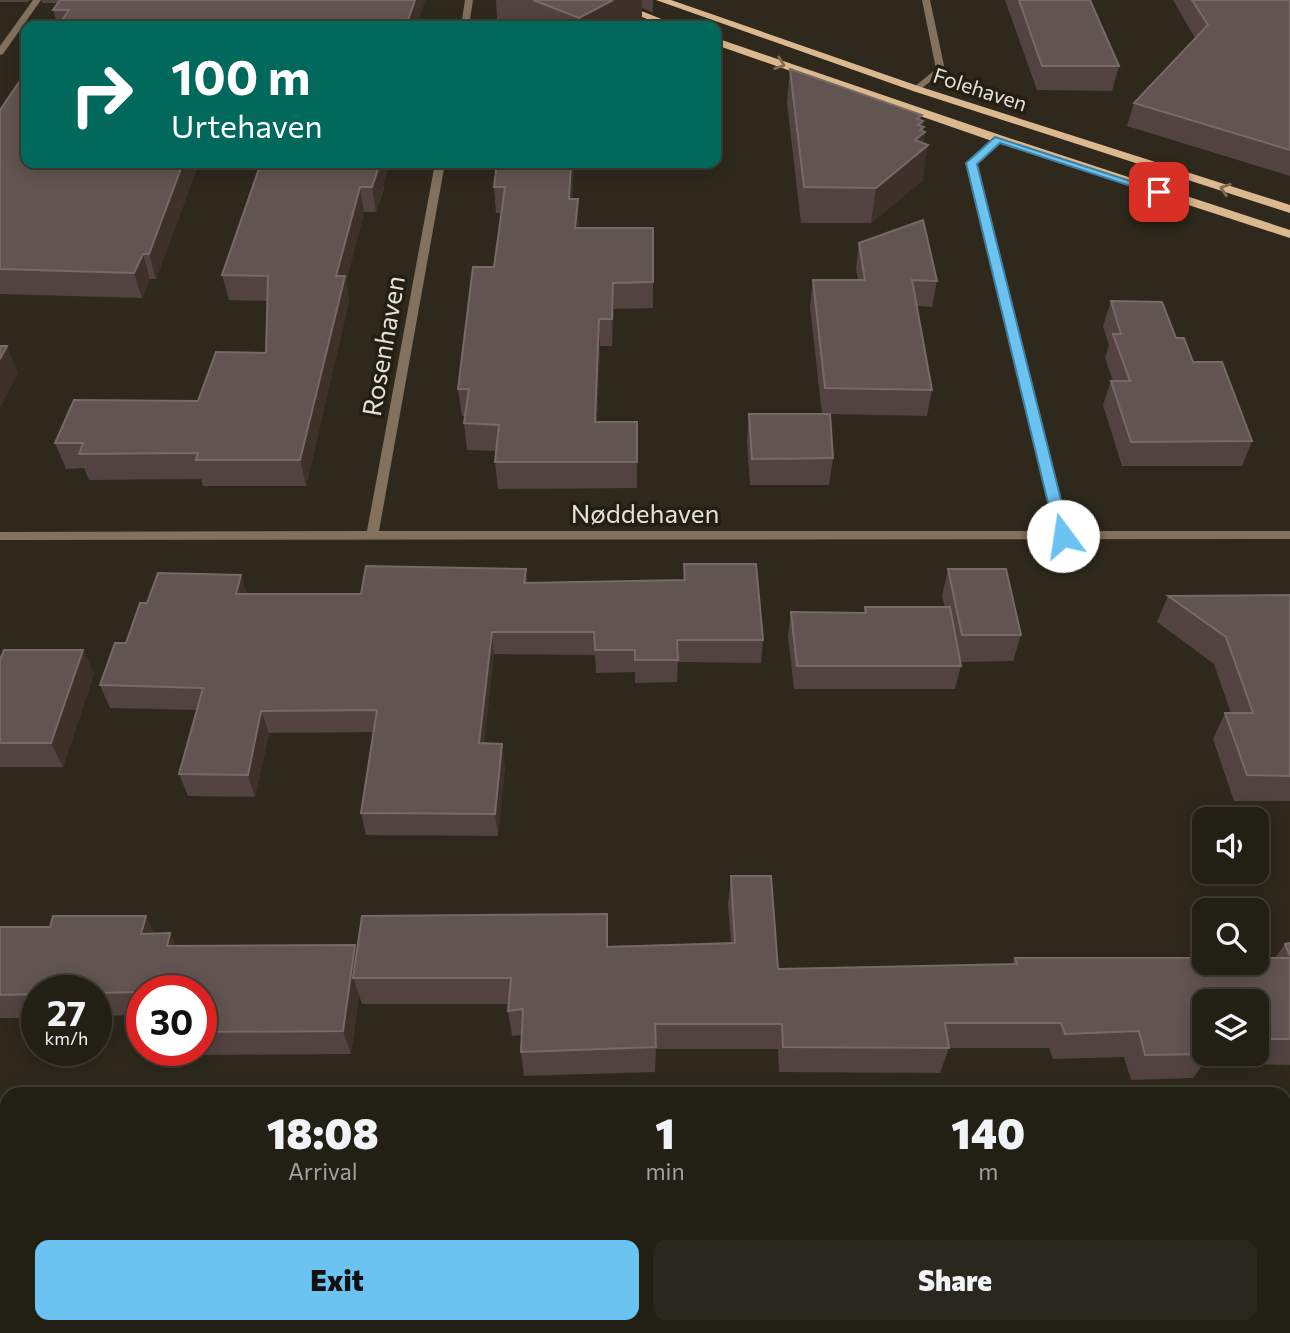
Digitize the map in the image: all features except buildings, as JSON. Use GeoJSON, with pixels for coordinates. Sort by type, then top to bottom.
{"type":"FeatureCollection","features":[{"type":"Feature","properties":{"kind":"main road"},"geometry":{"type":"LineString","coordinates":[[604,0],[661,21]]}},
{"type":"Feature","properties":{"kind":"main road","name":"Folehaven"},"geometry":{"type":"LineString","coordinates":[[661,0],[917,89],[1290,209]]}},
{"type":"Feature","properties":{"kind":"main road","name":"Folehaven"},"geometry":{"type":"LineString","coordinates":[[721,43],[999,139],[1290,234]]}},
{"type":"Feature","properties":{"kind":"street"},"geometry":{"type":"LineString","coordinates":[[22,21],[37,0]]}},
{"type":"Feature","properties":{"kind":"street"},"geometry":{"type":"LineString","coordinates":[[466,21],[469,0]]}},
{"type":"Feature","properties":{"kind":"street"},"geometry":{"type":"LineString","coordinates":[[917,89],[941,70],[926,0]]}},
{"type":"Feature","properties":{"kind":"street"},"geometry":{"type":"LineString","coordinates":[[0,52],[21,22]]}},
{"type":"Feature","properties":{"kind":"street"},"geometry":{"type":"LineString","coordinates":[[999,139],[972,163],[1063,536]]}},
{"type":"Feature","properties":{"kind":"street","name":"Rosenhaven"},"geometry":{"type":"LineString","coordinates":[[372,537],[439,168]]}},
{"type":"Feature","properties":{"kind":"street","name":"Nøddehaven"},"geometry":{"type":"LineString","coordinates":[[0,536],[1290,535]]}},
{"type":"Feature","properties":{"kind":"route"},"geometry":{"type":"LineString","coordinates":[[1063,536],[972,163],[999,139],[1159,192]]}}]}
